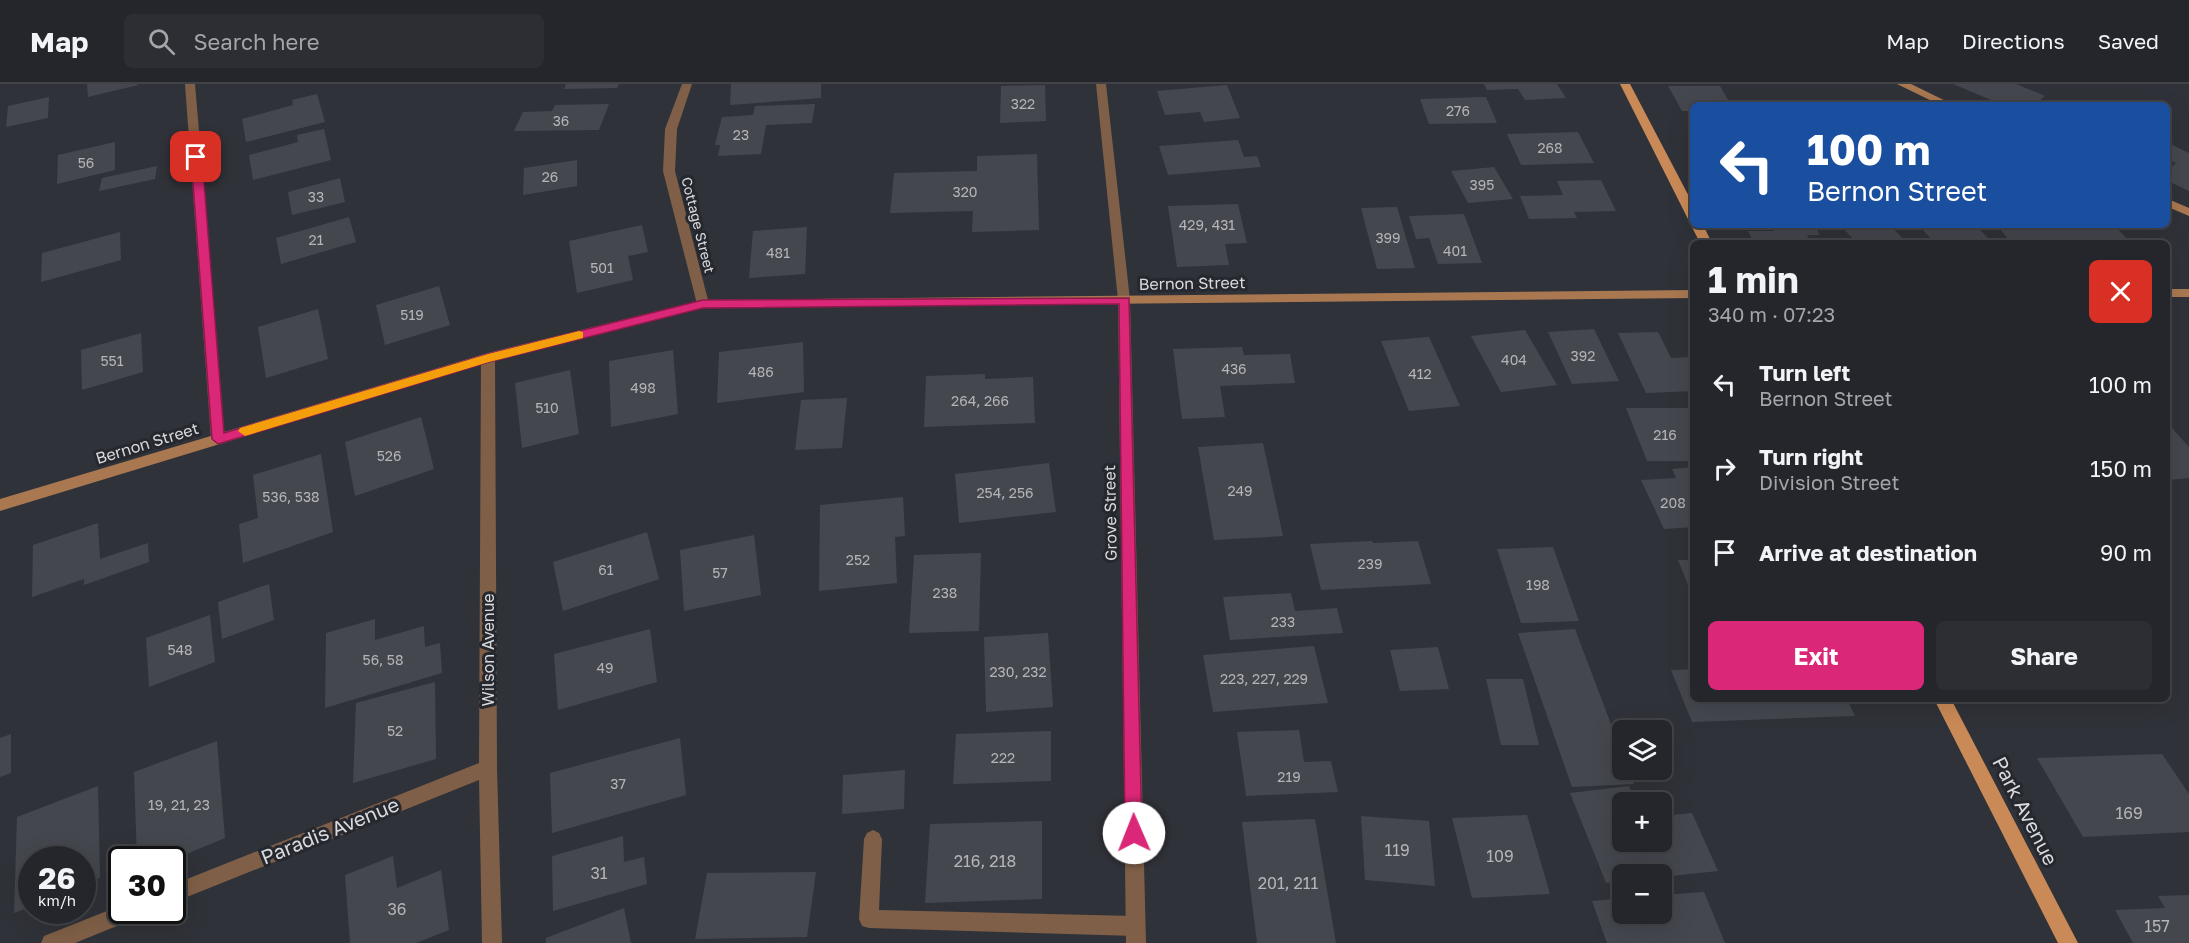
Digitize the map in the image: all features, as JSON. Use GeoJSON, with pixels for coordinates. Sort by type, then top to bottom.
{"type":"FeatureCollection","features":[{"type":"Feature","properties":{"kind":"main road"},"geometry":{"type":"LineString","coordinates":[[1625,84],[1690,211]]}},
{"type":"Feature","properties":{"kind":"main road","name":"Park Avenue"},"geometry":{"type":"LineString","coordinates":[[1944,702],[2068,943]]}},
{"type":"Feature","properties":{"kind":"street"},"geometry":{"type":"LineString","coordinates":[[190,84],[218,439]]}},
{"type":"Feature","properties":{"kind":"street","name":"Cottage Street"},"geometry":{"type":"LineString","coordinates":[[687,84],[670,129],[669,171],[703,304]]}},
{"type":"Feature","properties":{"kind":"street","name":"Grove Street"},"geometry":{"type":"LineString","coordinates":[[1101,84],[1124,300],[1135,934]]}},
{"type":"Feature","properties":{"kind":"street"},"geometry":{"type":"LineString","coordinates":[[1902,84],[1942,102]]}},
{"type":"Feature","properties":{"kind":"street"},"geometry":{"type":"LineString","coordinates":[[2170,204],[2189,212]]}},
{"type":"Feature","properties":{"kind":"street"},"geometry":{"type":"LineString","coordinates":[[2170,293],[2189,293]]}},
{"type":"Feature","properties":{"kind":"street","name":"Bernon Street"},"geometry":{"type":"LineString","coordinates":[[0,505],[488,358],[703,304],[1690,294]]}},
{"type":"Feature","properties":{"kind":"street","name":"Wilson Avenue"},"geometry":{"type":"LineString","coordinates":[[488,358],[488,768],[492,943]]}},
{"type":"Feature","properties":{"kind":"street","name":"Paradis Avenue"},"geometry":{"type":"LineString","coordinates":[[186,888],[488,768]]}},
{"type":"Feature","properties":{"kind":"street"},"geometry":{"type":"LineString","coordinates":[[873,839],[868,919],[1135,934]]}},
{"type":"Feature","properties":{"kind":"street"},"geometry":{"type":"LineString","coordinates":[[51,943],[108,920]]}},
{"type":"Feature","properties":{"kind":"building"},"geometry":{"type":"Polygon","coordinates":[[[87,84],[138,84],[138,85],[88,97],[87,84]]]}},
{"type":"Feature","properties":{"kind":"building"},"geometry":{"type":"Polygon","coordinates":[[[566,84],[619,84],[617,88],[564,89],[566,84]]]}},
{"type":"Feature","properties":{"kind":"building"},"geometry":{"type":"Polygon","coordinates":[[[731,84],[821,84],[821,98],[730,105],[731,84]]]}},
{"type":"Feature","properties":{"kind":"building"},"geometry":{"type":"Polygon","coordinates":[[[1484,84],[1557,84],[1566,98],[1525,100],[1518,89],[1487,90],[1484,84]]]}},
{"type":"Feature","properties":{"kind":"building"},"geometry":{"type":"Polygon","coordinates":[[[1953,84],[2016,84],[2045,96],[2038,102],[1996,102],[1953,84]]]}},
{"type":"Feature","properties":{"kind":"building"},"geometry":{"type":"Polygon","coordinates":[[[1045,85],[1046,121],[1000,123],[1001,86],[1045,85]]]}},
{"type":"Feature","properties":{"kind":"building"},"geometry":{"type":"Polygon","coordinates":[[[1227,85],[1240,118],[1204,122],[1200,112],[1165,115],[1157,91],[1227,85]]]}},
{"type":"Feature","properties":{"kind":"building"},"geometry":{"type":"Polygon","coordinates":[[[1668,86],[1720,86],[1729,102],[1690,102],[1690,111],[1682,111],[1668,86]]]}},
{"type":"Feature","properties":{"kind":"building"},"geometry":{"type":"Polygon","coordinates":[[[317,94],[325,122],[246,142],[242,119],[293,105],[292,100],[317,94]]]}},
{"type":"Feature","properties":{"kind":"building"},"geometry":{"type":"Polygon","coordinates":[[[49,97],[48,118],[6,127],[8,106],[49,97]]]}},
{"type":"Feature","properties":{"kind":"building"},"geometry":{"type":"Polygon","coordinates":[[[1486,97],[1497,123],[1429,124],[1420,99],[1486,97]]]}},
{"type":"Feature","properties":{"kind":"building"},"geometry":{"type":"Polygon","coordinates":[[[609,104],[599,130],[514,131],[523,112],[552,111],[555,105],[609,104]]]}},
{"type":"Feature","properties":{"kind":"building"},"geometry":{"type":"Polygon","coordinates":[[[815,104],[812,123],[766,125],[761,154],[718,156],[720,145],[715,145],[722,117],[753,115],[755,106],[815,104]]]}},
{"type":"Feature","properties":{"kind":"building"},"geometry":{"type":"Polygon","coordinates":[[[324,129],[331,160],[253,180],[249,155],[298,142],[297,135],[324,129]]]}},
{"type":"Feature","properties":{"kind":"building"},"geometry":{"type":"Polygon","coordinates":[[[1578,132],[1594,163],[1521,165],[1507,134],[1578,132]]]}},
{"type":"Feature","properties":{"kind":"building"},"geometry":{"type":"Polygon","coordinates":[[[1238,140],[1244,157],[1257,156],[1261,167],[1168,175],[1159,146],[1238,140]]]}},
{"type":"Feature","properties":{"kind":"building"},"geometry":{"type":"Polygon","coordinates":[[[115,142],[115,170],[57,184],[58,155],[115,142]]]}},
{"type":"Feature","properties":{"kind":"building"},"geometry":{"type":"Polygon","coordinates":[[[2170,144],[2189,153],[2189,191],[2170,182],[2170,168],[2176,163],[2170,161],[2170,144]]]}},
{"type":"Feature","properties":{"kind":"building"},"geometry":{"type":"Polygon","coordinates":[[[1037,154],[1039,230],[972,232],[973,211],[890,213],[894,173],[977,171],[977,156],[1037,154]]]}},
{"type":"Feature","properties":{"kind":"building"},"geometry":{"type":"Polygon","coordinates":[[[577,160],[577,186],[523,195],[524,168],[577,160]]]}},
{"type":"Feature","properties":{"kind":"building"},"geometry":{"type":"Polygon","coordinates":[[[157,166],[155,179],[99,191],[102,178],[157,166]]]}},
{"type":"Feature","properties":{"kind":"building"},"geometry":{"type":"Polygon","coordinates":[[[1494,167],[1513,199],[1468,203],[1451,171],[1494,167]]]}},
{"type":"Feature","properties":{"kind":"building"},"geometry":{"type":"Polygon","coordinates":[[[340,178],[345,202],[292,215],[288,192],[340,178]]]}},
{"type":"Feature","properties":{"kind":"building"},"geometry":{"type":"Polygon","coordinates":[[[1601,180],[1616,211],[1574,212],[1577,218],[1529,219],[1520,196],[1563,195],[1557,181],[1601,180]]]}},
{"type":"Feature","properties":{"kind":"building"},"geometry":{"type":"Polygon","coordinates":[[[1238,204],[1247,243],[1225,244],[1229,265],[1177,267],[1168,206],[1238,204]]]}},
{"type":"Feature","properties":{"kind":"building"},"geometry":{"type":"Polygon","coordinates":[[[1397,207],[1415,268],[1377,269],[1361,208],[1397,207]]]}},
{"type":"Feature","properties":{"kind":"building"},"geometry":{"type":"Polygon","coordinates":[[[1464,214],[1482,263],[1438,264],[1429,238],[1416,239],[1409,216],[1464,214]]]}},
{"type":"Feature","properties":{"kind":"building"},"geometry":{"type":"Polygon","coordinates":[[[349,217],[356,242],[281,264],[276,238],[349,217]]]}},
{"type":"Feature","properties":{"kind":"building"},"geometry":{"type":"Polygon","coordinates":[[[642,225],[648,252],[628,256],[633,280],[577,293],[569,241],[642,225]]]}},
{"type":"Feature","properties":{"kind":"building"},"geometry":{"type":"Polygon","coordinates":[[[807,227],[805,274],[749,278],[753,231],[807,227]]]}},
{"type":"Feature","properties":{"kind":"building"},"geometry":{"type":"Polygon","coordinates":[[[1772,228],[1816,228],[1820,235],[1807,235],[1810,240],[1752,240],[1748,231],[1774,231],[1772,228]]]}},
{"type":"Feature","properties":{"kind":"building"},"geometry":{"type":"Polygon","coordinates":[[[1843,228],[1893,228],[1904,240],[1854,240],[1843,228]]]}},
{"type":"Feature","properties":{"kind":"building"},"geometry":{"type":"Polygon","coordinates":[[[1921,228],[1978,228],[1990,240],[1932,240],[1921,228]]]}},
{"type":"Feature","properties":{"kind":"building"},"geometry":{"type":"Polygon","coordinates":[[[1999,228],[2117,228],[2128,240],[2009,240],[1999,228]]]}},
{"type":"Feature","properties":{"kind":"building"},"geometry":{"type":"Polygon","coordinates":[[[120,232],[121,260],[41,282],[42,253],[120,232]]]}},
{"type":"Feature","properties":{"kind":"building"},"geometry":{"type":"Polygon","coordinates":[[[439,286],[450,325],[385,345],[376,305],[439,286]]]}},
{"type":"Feature","properties":{"kind":"building"},"geometry":{"type":"Polygon","coordinates":[[[318,309],[328,359],[266,378],[258,327],[318,309]]]}},
{"type":"Feature","properties":{"kind":"building"},"geometry":{"type":"Polygon","coordinates":[[[1594,329],[1619,381],[1572,384],[1548,332],[1594,329]]]}},
{"type":"Feature","properties":{"kind":"building"},"geometry":{"type":"Polygon","coordinates":[[[1525,330],[1557,385],[1501,392],[1471,336],[1525,330]]]}},
{"type":"Feature","properties":{"kind":"building"},"geometry":{"type":"Polygon","coordinates":[[[1658,332],[1671,358],[1690,357],[1690,391],[1646,393],[1618,333],[1658,332]]]}},
{"type":"Feature","properties":{"kind":"building"},"geometry":{"type":"Polygon","coordinates":[[[141,333],[143,372],[82,390],[81,350],[141,333]]]}},
{"type":"Feature","properties":{"kind":"building"},"geometry":{"type":"Polygon","coordinates":[[[1429,337],[1460,406],[1409,411],[1381,341],[1429,337]]]}},
{"type":"Feature","properties":{"kind":"building"},"geometry":{"type":"Polygon","coordinates":[[[803,342],[804,392],[717,403],[719,352],[803,342]]]}},
{"type":"Feature","properties":{"kind":"building"},"geometry":{"type":"Polygon","coordinates":[[[1242,347],[1244,355],[1290,354],[1295,383],[1220,386],[1225,417],[1182,419],[1173,349],[1242,347]]]}},
{"type":"Feature","properties":{"kind":"building"},"geometry":{"type":"Polygon","coordinates":[[[673,350],[678,414],[611,427],[609,361],[673,350]]]}},
{"type":"Feature","properties":{"kind":"building"},"geometry":{"type":"Polygon","coordinates":[[[570,370],[579,434],[522,448],[515,383],[570,370]]]}},
{"type":"Feature","properties":{"kind":"building"},"geometry":{"type":"Polygon","coordinates":[[[985,374],[985,379],[1033,377],[1035,423],[924,427],[926,376],[985,374]]]}},
{"type":"Feature","properties":{"kind":"building"},"geometry":{"type":"Polygon","coordinates":[[[847,398],[842,448],[795,450],[801,400],[847,398]]]}},
{"type":"Feature","properties":{"kind":"building"},"geometry":{"type":"Polygon","coordinates":[[[1626,408],[1690,408],[1690,461],[1647,461],[1626,408]]]}},
{"type":"Feature","properties":{"kind":"building"},"geometry":{"type":"Polygon","coordinates":[[[421,417],[434,469],[355,496],[345,442],[421,417]]]}},
{"type":"Feature","properties":{"kind":"building"},"geometry":{"type":"Polygon","coordinates":[[[2170,428],[2189,447],[2189,478],[2170,480],[2170,428]]]}},
{"type":"Feature","properties":{"kind":"building"},"geometry":{"type":"Polygon","coordinates":[[[1263,443],[1283,536],[1214,540],[1198,447],[1263,443]]]}},
{"type":"Feature","properties":{"kind":"building"},"geometry":{"type":"Polygon","coordinates":[[[321,454],[333,532],[243,563],[239,524],[258,518],[253,475],[321,454]]]}},
{"type":"Feature","properties":{"kind":"building"},"geometry":{"type":"Polygon","coordinates":[[[1049,463],[1056,512],[959,523],[955,474],[1049,463]]]}},
{"type":"Feature","properties":{"kind":"building"},"geometry":{"type":"Polygon","coordinates":[[[1690,467],[1690,527],[1664,529],[1641,480],[1676,478],[1672,469],[1690,467]]]}},
{"type":"Feature","properties":{"kind":"building"},"geometry":{"type":"Polygon","coordinates":[[[903,497],[905,536],[895,537],[897,583],[819,591],[820,505],[903,497]]]}},
{"type":"Feature","properties":{"kind":"building"},"geometry":{"type":"Polygon","coordinates":[[[98,523],[100,559],[148,543],[149,562],[84,585],[84,579],[32,597],[33,545],[98,523]]]}},
{"type":"Feature","properties":{"kind":"building"},"geometry":{"type":"Polygon","coordinates":[[[647,532],[659,579],[563,611],[553,562],[647,532]]]}},
{"type":"Feature","properties":{"kind":"building"},"geometry":{"type":"Polygon","coordinates":[[[754,535],[761,595],[684,611],[680,550],[754,535]]]}},
{"type":"Feature","properties":{"kind":"building"},"geometry":{"type":"Polygon","coordinates":[[[1372,541],[1373,543],[1418,541],[1431,584],[1321,590],[1310,544],[1372,541]]]}},
{"type":"Feature","properties":{"kind":"building"},"geometry":{"type":"Polygon","coordinates":[[[1553,547],[1579,621],[1521,623],[1497,549],[1553,547]]]}},
{"type":"Feature","properties":{"kind":"building"},"geometry":{"type":"Polygon","coordinates":[[[981,553],[979,631],[909,633],[914,555],[981,553]]]}},
{"type":"Feature","properties":{"kind":"building"},"geometry":{"type":"Polygon","coordinates":[[[1678,560],[1690,560],[1690,590],[1678,560]]]}},
{"type":"Feature","properties":{"kind":"building"},"geometry":{"type":"Polygon","coordinates":[[[269,584],[274,620],[222,639],[218,602],[269,584]]]}},
{"type":"Feature","properties":{"kind":"building"},"geometry":{"type":"Polygon","coordinates":[[[1291,593],[1295,611],[1337,608],[1343,633],[1230,640],[1223,597],[1291,593]]]}},
{"type":"Feature","properties":{"kind":"building"},"geometry":{"type":"Polygon","coordinates":[[[210,615],[215,662],[149,687],[146,638],[210,615]]]}},
{"type":"Feature","properties":{"kind":"building"},"geometry":{"type":"Polygon","coordinates":[[[375,619],[375,640],[424,626],[425,647],[440,643],[442,673],[325,708],[326,633],[375,619]]]}},
{"type":"Feature","properties":{"kind":"building"},"geometry":{"type":"Polygon","coordinates":[[[650,629],[657,682],[558,710],[554,654],[650,629]]]}},
{"type":"Feature","properties":{"kind":"building"},"geometry":{"type":"Polygon","coordinates":[[[1575,629],[1612,727],[1612,780],[1632,780],[1634,784],[1572,787],[1518,633],[1575,629]]]}},
{"type":"Feature","properties":{"kind":"building"},"geometry":{"type":"Polygon","coordinates":[[[1048,633],[1053,707],[986,712],[984,637],[1048,633]]]}},
{"type":"Feature","properties":{"kind":"building"},"geometry":{"type":"Polygon","coordinates":[[[1314,646],[1328,703],[1213,712],[1203,655],[1314,646]]]}},
{"type":"Feature","properties":{"kind":"building"},"geometry":{"type":"Polygon","coordinates":[[[1438,647],[1449,689],[1400,691],[1390,650],[1438,647]]]}},
{"type":"Feature","properties":{"kind":"building"},"geometry":{"type":"Polygon","coordinates":[[[1690,669],[1690,702],[1848,702],[1855,716],[1692,722],[1671,670],[1690,669]]]}},
{"type":"Feature","properties":{"kind":"building"},"geometry":{"type":"Polygon","coordinates":[[[1486,679],[1523,679],[1539,745],[1501,745],[1486,679]]]}},
{"type":"Feature","properties":{"kind":"building"},"geometry":{"type":"Polygon","coordinates":[[[435,682],[436,759],[353,783],[356,703],[435,682]]]}},
{"type":"Feature","properties":{"kind":"building"},"geometry":{"type":"Polygon","coordinates":[[[1299,730],[1304,762],[1331,761],[1338,792],[1246,796],[1237,732],[1299,730]]]}},
{"type":"Feature","properties":{"kind":"building"},"geometry":{"type":"Polygon","coordinates":[[[1051,731],[1051,781],[953,784],[956,734],[1051,731]]]}},
{"type":"Feature","properties":{"kind":"building"},"geometry":{"type":"Polygon","coordinates":[[[11,734],[11,773],[0,777],[0,738],[11,734]]]}},
{"type":"Feature","properties":{"kind":"building"},"geometry":{"type":"Polygon","coordinates":[[[680,738],[686,795],[552,833],[550,773],[680,738]]]}},
{"type":"Feature","properties":{"kind":"building"},"geometry":{"type":"Polygon","coordinates":[[[217,741],[225,838],[186,854],[186,846],[137,846],[134,772],[217,741]]]}},
{"type":"Feature","properties":{"kind":"building"},"geometry":{"type":"Polygon","coordinates":[[[2162,754],[2189,794],[2189,832],[2083,837],[2037,758],[2162,754]]]}},
{"type":"Feature","properties":{"kind":"building"},"geometry":{"type":"Polygon","coordinates":[[[905,770],[904,809],[842,814],[843,775],[905,770]]]}},
{"type":"Feature","properties":{"kind":"building"},"geometry":{"type":"Polygon","coordinates":[[[98,786],[100,878],[96,880],[96,846],[18,846],[18,911],[14,913],[17,817],[98,786]]]}},
{"type":"Feature","properties":{"kind":"building"},"geometry":{"type":"Polygon","coordinates":[[[1629,786],[1632,792],[1612,792],[1612,852],[1672,852],[1672,815],[1692,813],[1718,871],[1672,876],[1672,864],[1612,864],[1612,882],[1606,883],[1570,793],[1629,786]]]}},
{"type":"Feature","properties":{"kind":"building"},"geometry":{"type":"Polygon","coordinates":[[[1527,815],[1550,894],[1472,898],[1452,818],[1527,815]]]}},
{"type":"Feature","properties":{"kind":"building"},"geometry":{"type":"Polygon","coordinates":[[[1361,816],[1429,821],[1435,886],[1365,880],[1361,816]]]}},
{"type":"Feature","properties":{"kind":"building"},"geometry":{"type":"Polygon","coordinates":[[[1315,819],[1336,943],[1257,943],[1242,822],[1315,819]]]}},
{"type":"Feature","properties":{"kind":"building"},"geometry":{"type":"Polygon","coordinates":[[[1042,821],[1042,899],[925,903],[930,824],[1042,821]]]}},
{"type":"Feature","properties":{"kind":"building"},"geometry":{"type":"Polygon","coordinates":[[[623,836],[624,862],[644,857],[647,884],[553,911],[552,856],[623,836]]]}},
{"type":"Feature","properties":{"kind":"building"},"geometry":{"type":"Polygon","coordinates":[[[393,856],[397,888],[441,870],[449,930],[416,943],[350,943],[345,875],[393,856]]]}},
{"type":"Feature","properties":{"kind":"building"},"geometry":{"type":"Polygon","coordinates":[[[816,872],[807,937],[695,939],[707,873],[816,872]]]}},
{"type":"Feature","properties":{"kind":"building"},"geometry":{"type":"Polygon","coordinates":[[[1704,892],[1725,943],[1607,943],[1592,901],[1612,899],[1612,924],[1672,924],[1672,894],[1704,892]]]}},
{"type":"Feature","properties":{"kind":"building"},"geometry":{"type":"Polygon","coordinates":[[[2189,895],[2189,943],[2133,943],[2115,910],[2165,908],[2158,896],[2189,895]]]}},
{"type":"Feature","properties":{"kind":"building"},"geometry":{"type":"Polygon","coordinates":[[[624,908],[631,943],[546,943],[546,938],[624,908]]]}},
{"type":"Feature","properties":{"kind":"slow traffic"},"geometry":{"type":"LineString","coordinates":[[245,431],[488,358],[579,335]]}},
{"type":"Feature","properties":{"kind":"route"},"geometry":{"type":"LineString","coordinates":[[196,157],[218,439],[488,358],[703,304],[1124,300],[1134,833]]}}]}
